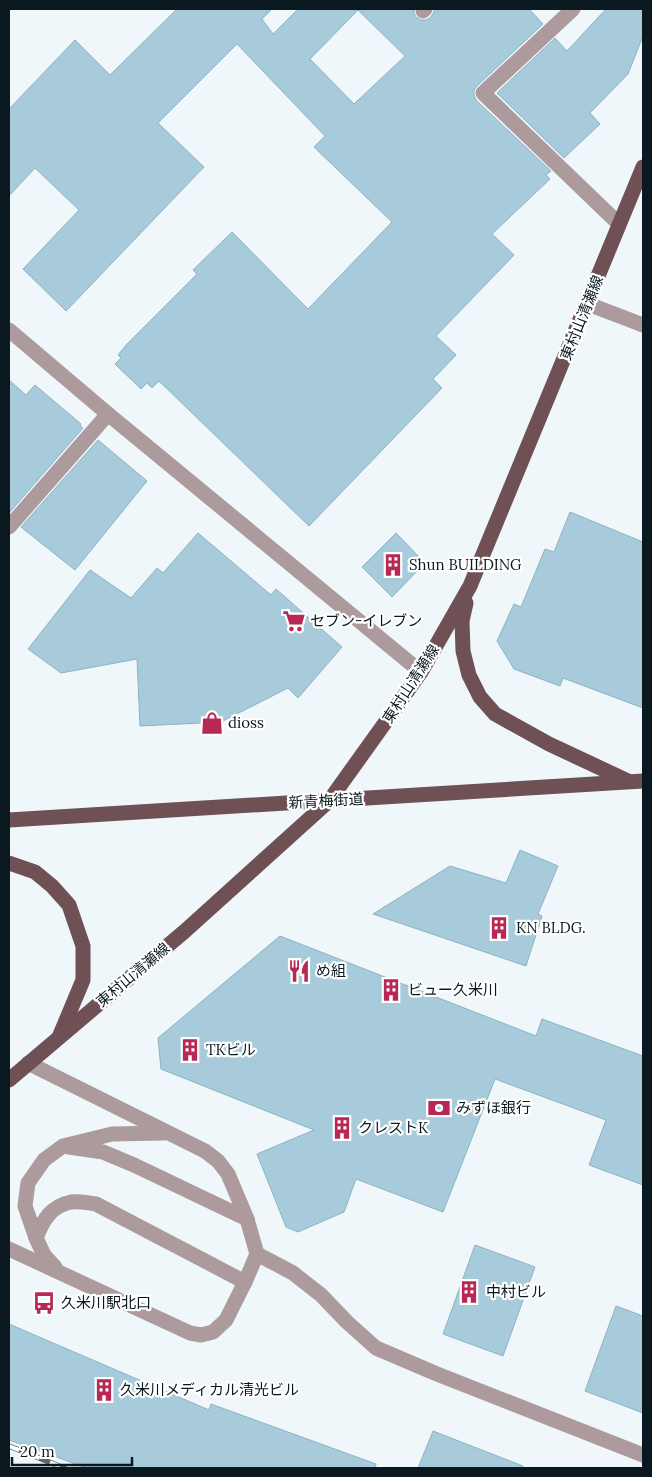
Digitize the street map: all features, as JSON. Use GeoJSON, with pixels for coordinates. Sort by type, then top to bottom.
{"type":"FeatureCollection","features":[{"type":"Feature","properties":{"kind":"main road","name":"東村山清瀬線"},"geometry":{"type":"LineString","coordinates":[[9,1080],[185,931],[329,801],[421,672],[470,586],[643,167]]}},
{"type":"Feature","properties":{"kind":"main road"},"geometry":{"type":"LineString","coordinates":[[470,586],[462,621],[464,651],[469,675],[480,697],[495,714],[519,728],[549,744],[636,781]]}},
{"type":"Feature","properties":{"kind":"main road","name":"新青梅街道"},"geometry":{"type":"LineString","coordinates":[[9,820],[636,781]]}},
{"type":"Feature","properties":{"kind":"main road"},"geometry":{"type":"LineString","coordinates":[[9,863],[35,872],[52,886],[69,905],[83,946],[83,980],[58,1038]]}},
{"type":"Feature","properties":{"kind":"street"},"geometry":{"type":"LineString","coordinates":[[573,9],[483,93],[619,224]]}},
{"type":"Feature","properties":{"kind":"street"},"geometry":{"type":"LineString","coordinates":[[588,304],[643,325]]}},
{"type":"Feature","properties":{"kind":"street"},"geometry":{"type":"LineString","coordinates":[[9,330],[421,672]]}},
{"type":"Feature","properties":{"kind":"street"},"geometry":{"type":"LineString","coordinates":[[9,527],[108,414]]}},
{"type":"Feature","properties":{"kind":"street"},"geometry":{"type":"LineString","coordinates":[[9,1249],[190,1333],[200,1335],[213,1332],[226,1320],[246,1282],[257,1254],[247,1219],[228,1174],[218,1161],[205,1150],[28,1063]]}},
{"type":"Feature","properties":{"kind":"street"},"geometry":{"type":"LineString","coordinates":[[60,1272],[44,1255],[25,1206],[28,1184],[44,1160],[63,1146],[112,1134],[168,1133]]}},
{"type":"Feature","properties":{"kind":"street"},"geometry":{"type":"LineString","coordinates":[[63,1146],[103,1152],[134,1164],[247,1219]]}},
{"type":"Feature","properties":{"kind":"street"},"geometry":{"type":"LineString","coordinates":[[36,1238],[42,1221],[56,1208],[72,1202],[96,1204],[246,1282]]}},
{"type":"Feature","properties":{"kind":"street"},"geometry":{"type":"LineString","coordinates":[[257,1254],[293,1273],[321,1295],[346,1322],[376,1348],[643,1455]]}},
{"type":"Feature","properties":{"kind":"building"},"geometry":{"type":"Polygon","coordinates":[[[177,9],[272,9],[262,19],[273,34],[298,9],[414,9],[416,17],[426,20],[430,18],[434,9],[529,9],[543,24],[477,86],[474,90],[474,95],[476,100],[551,171],[546,175],[550,179],[492,234],[514,255],[436,336],[456,355],[433,379],[442,388],[309,526],[159,381],[152,388],[147,383],[141,389],[115,364],[121,358],[118,355],[127,344],[197,274],[193,270],[232,232],[308,309],[392,222],[314,147],[325,136],[237,44],[158,123],[204,167],[66,311],[23,269],[79,210],[35,168],[9,196],[9,109],[75,40],[110,75],[177,9]],[[358,10],[310,59],[354,104],[405,56],[358,10]]]}},
{"type":"Feature","properties":{"kind":"building"},"geometry":{"type":"Polygon","coordinates":[[[606,9],[643,9],[643,36],[628,74],[590,113],[600,124],[564,158],[497,93],[555,38],[567,51],[606,9]]]}},
{"type":"Feature","properties":{"kind":"building"},"geometry":{"type":"Polygon","coordinates":[[[9,380],[26,395],[35,385],[81,424],[80,426],[83,428],[9,513],[9,380]]]}},
{"type":"Feature","properties":{"kind":"building"},"geometry":{"type":"Polygon","coordinates":[[[98,440],[147,481],[75,570],[21,527],[98,440]]]}},
{"type":"Feature","properties":{"kind":"building"},"geometry":{"type":"Polygon","coordinates":[[[570,512],[643,542],[643,708],[563,678],[560,686],[514,669],[497,641],[514,604],[521,607],[545,549],[554,552],[570,512]]]}},
{"type":"Feature","properties":{"kind":"building"},"geometry":{"type":"Polygon","coordinates":[[[198,533],[271,595],[276,589],[342,647],[298,698],[288,688],[221,722],[140,726],[137,659],[61,673],[28,649],[90,570],[131,598],[157,568],[163,573],[198,533]]]}},
{"type":"Feature","properties":{"kind":"building","name":"Shun BUILDING"},"geometry":{"type":"Polygon","coordinates":[[[396,533],[425,563],[392,597],[362,567],[396,533]]]}},
{"type":"Feature","properties":{"kind":"building"},"geometry":{"type":"Polygon","coordinates":[[[520,850],[558,866],[538,914],[542,916],[526,966],[373,914],[450,866],[506,883],[520,850]]]}},
{"type":"Feature","properties":{"kind":"building"},"geometry":{"type":"Polygon","coordinates":[[[280,936],[536,1036],[542,1019],[643,1056],[643,1185],[589,1165],[606,1120],[495,1079],[443,1212],[356,1179],[344,1212],[298,1232],[286,1227],[257,1154],[314,1130],[161,1069],[158,1038],[280,936]]]}},
{"type":"Feature","properties":{"kind":"building"},"geometry":{"type":"Polygon","coordinates":[[[475,1245],[535,1267],[503,1356],[443,1334],[475,1245]]]}},
{"type":"Feature","properties":{"kind":"building"},"geometry":{"type":"Polygon","coordinates":[[[616,1306],[643,1316],[643,1413],[585,1391],[616,1306]]]}},
{"type":"Feature","properties":{"kind":"building"},"geometry":{"type":"Polygon","coordinates":[[[9,1324],[209,1410],[211,1404],[376,1464],[375,1468],[87,1468],[9,1440],[9,1324]]]}},
{"type":"Feature","properties":{"kind":"building"},"geometry":{"type":"Polygon","coordinates":[[[433,1431],[523,1466],[523,1468],[418,1468],[433,1431]]]}},
{"type":"Feature","properties":{"kind":"railway"},"geometry":{"type":"LineString","coordinates":[[9,1446],[64,1468]]}},
{"type":"Feature","properties":{"kind":"place","name":"Shun BUILDING"},"geometry":{"type":"Point","coordinates":[393,565]}},
{"type":"Feature","properties":{"kind":"place","name":"セブン-イレブン"},"geometry":{"type":"Point","coordinates":[294,621]}},
{"type":"Feature","properties":{"kind":"place","name":"dioss"},"geometry":{"type":"Point","coordinates":[212,723]}},
{"type":"Feature","properties":{"kind":"place","name":"KN BLDG."},"geometry":{"type":"Point","coordinates":[499,928]}},
{"type":"Feature","properties":{"kind":"place","name":"め組"},"geometry":{"type":"Point","coordinates":[299,971]}},
{"type":"Feature","properties":{"kind":"place","name":"ビュー久米川"},"geometry":{"type":"Point","coordinates":[391,990]}},
{"type":"Feature","properties":{"kind":"place","name":"TKビル"},"geometry":{"type":"Point","coordinates":[190,1050]}},
{"type":"Feature","properties":{"kind":"place","name":"みずほ銀行"},"geometry":{"type":"Point","coordinates":[439,1108]}},
{"type":"Feature","properties":{"kind":"place","name":"クレストK"},"geometry":{"type":"Point","coordinates":[342,1128]}},
{"type":"Feature","properties":{"kind":"place","name":"中村ビル"},"geometry":{"type":"Point","coordinates":[469,1292]}},
{"type":"Feature","properties":{"kind":"place","name":"久米川駅北口"},"geometry":{"type":"Point","coordinates":[44,1303]}},
{"type":"Feature","properties":{"kind":"place","name":"久米川メディカル清光ビル"},"geometry":{"type":"Point","coordinates":[104,1390]}}]}
